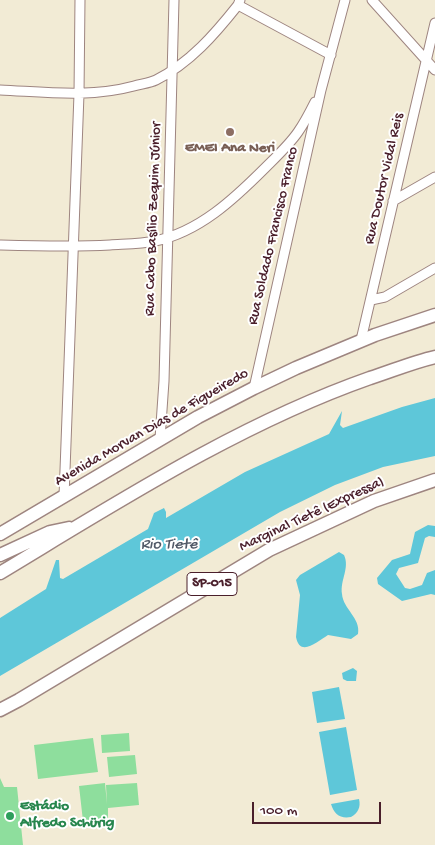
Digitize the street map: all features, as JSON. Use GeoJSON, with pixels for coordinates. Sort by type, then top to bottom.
{"type":"FeatureCollection","features":[{"type":"Feature","properties":{"kind":"highway","name":"Avenida Morvan Dias de Figueiredo"},"geometry":{"type":"LineString","coordinates":[[0,534],[160,439],[254,388],[361,340],[435,315]]}},
{"type":"Feature","properties":{"kind":"highway"},"geometry":{"type":"LineString","coordinates":[[0,574],[78,526],[250,429],[329,393],[435,357]]}},
{"type":"Feature","properties":{"kind":"highway","name":"Marginal Tietê (Expressa)"},"geometry":{"type":"LineString","coordinates":[[0,710],[269,550],[374,501],[435,480]]}},
{"type":"Feature","properties":{"kind":"highway"},"geometry":{"type":"LineString","coordinates":[[0,555],[50,532],[78,526]]}},
{"type":"Feature","properties":{"kind":"street"},"geometry":{"type":"LineString","coordinates":[[64,497],[79,94],[80,0]]}},
{"type":"Feature","properties":{"kind":"street","name":"Rua Cabo Basílio Zequim Júnior"},"geometry":{"type":"LineString","coordinates":[[160,439],[164,381],[174,0]]}},
{"type":"Feature","properties":{"kind":"street"},"geometry":{"type":"LineString","coordinates":[[0,245],[73,246],[126,244],[167,238],[194,226],[212,215],[244,189],[297,133],[321,90],[345,0]]}},
{"type":"Feature","properties":{"kind":"street"},"geometry":{"type":"LineString","coordinates":[[372,0],[435,70]]}},
{"type":"Feature","properties":{"kind":"street"},"geometry":{"type":"LineString","coordinates":[[0,90],[79,94],[119,90],[154,81],[172,71],[198,51],[216,32],[239,2],[330,55]]}},
{"type":"Feature","properties":{"kind":"street","name":"Rua Doutor Vidal Reis"},"geometry":{"type":"LineString","coordinates":[[361,340],[435,23]]}},
{"type":"Feature","properties":{"kind":"street","name":"Rua Soldado Francisco Franco"},"geometry":{"type":"LineString","coordinates":[[254,388],[321,90]]}},
{"type":"Feature","properties":{"kind":"street"},"geometry":{"type":"LineString","coordinates":[[393,201],[435,177]]}},
{"type":"Feature","properties":{"kind":"street"},"geometry":{"type":"LineString","coordinates":[[371,300],[385,297],[435,268]]}},
{"type":"Feature","properties":{"kind":"green space"},"geometry":{"type":"Polygon","coordinates":[[[129,733],[130,751],[102,753],[101,735],[129,733]]]}},
{"type":"Feature","properties":{"kind":"green space"},"geometry":{"type":"Polygon","coordinates":[[[93,738],[98,772],[38,779],[34,745],[93,738]]]}},
{"type":"Feature","properties":{"kind":"green space"},"geometry":{"type":"Polygon","coordinates":[[[135,755],[137,774],[109,777],[107,757],[135,755]]]}},
{"type":"Feature","properties":{"kind":"green space","name":"Estádio Alfredo Schürig"},"geometry":{"type":"Polygon","coordinates":[[[0,778],[4,787],[17,787],[23,845],[0,845],[0,778]]]}},
{"type":"Feature","properties":{"kind":"green space"},"geometry":{"type":"Polygon","coordinates":[[[105,783],[107,804],[106,785],[137,783],[139,805],[108,808],[108,818],[83,821],[79,786],[105,783]]]}},
{"type":"Feature","properties":{"kind":"water","name":"Rio Tietê"},"geometry":{"type":"Polygon","coordinates":[[[435,398],[435,456],[383,467],[335,485],[280,512],[0,676],[0,618],[46,589],[56,560],[59,560],[60,578],[63,579],[148,529],[154,513],[164,508],[166,518],[245,472],[329,434],[342,411],[340,425],[343,428],[402,407],[435,398]]]}},
{"type":"Feature","properties":{"kind":"water"},"geometry":{"type":"Polygon","coordinates":[[[428,525],[435,526],[435,537],[429,536],[425,538],[418,563],[399,568],[396,574],[405,588],[410,589],[422,585],[427,573],[435,570],[435,595],[431,594],[402,601],[378,584],[377,578],[392,560],[410,554],[415,532],[428,525]]]}},
{"type":"Feature","properties":{"kind":"water"},"geometry":{"type":"Polygon","coordinates":[[[339,552],[344,555],[346,560],[342,584],[343,599],[355,618],[358,634],[351,639],[328,635],[315,644],[305,647],[301,646],[296,637],[300,595],[296,580],[300,575],[339,552]]]}},
{"type":"Feature","properties":{"kind":"water"},"geometry":{"type":"Polygon","coordinates":[[[353,668],[357,671],[356,681],[343,679],[342,673],[353,668]]]}},
{"type":"Feature","properties":{"kind":"water"},"geometry":{"type":"Polygon","coordinates":[[[339,687],[345,719],[317,723],[312,692],[339,687]]]}},
{"type":"Feature","properties":{"kind":"water"},"geometry":{"type":"Polygon","coordinates":[[[346,727],[357,790],[330,795],[319,732],[346,727]]]}},
{"type":"Feature","properties":{"kind":"water"},"geometry":{"type":"Polygon","coordinates":[[[359,799],[360,805],[358,810],[351,817],[338,815],[331,804],[359,799]]]}},
{"type":"Feature","properties":{"kind":"place","name":"EMEI Ana Neri"},"geometry":{"type":"Point","coordinates":[230,132]}},
{"type":"Feature","properties":{"kind":"place","name":"Estádio Alfredo Schürig"},"geometry":{"type":"Point","coordinates":[10,816]}}]}
